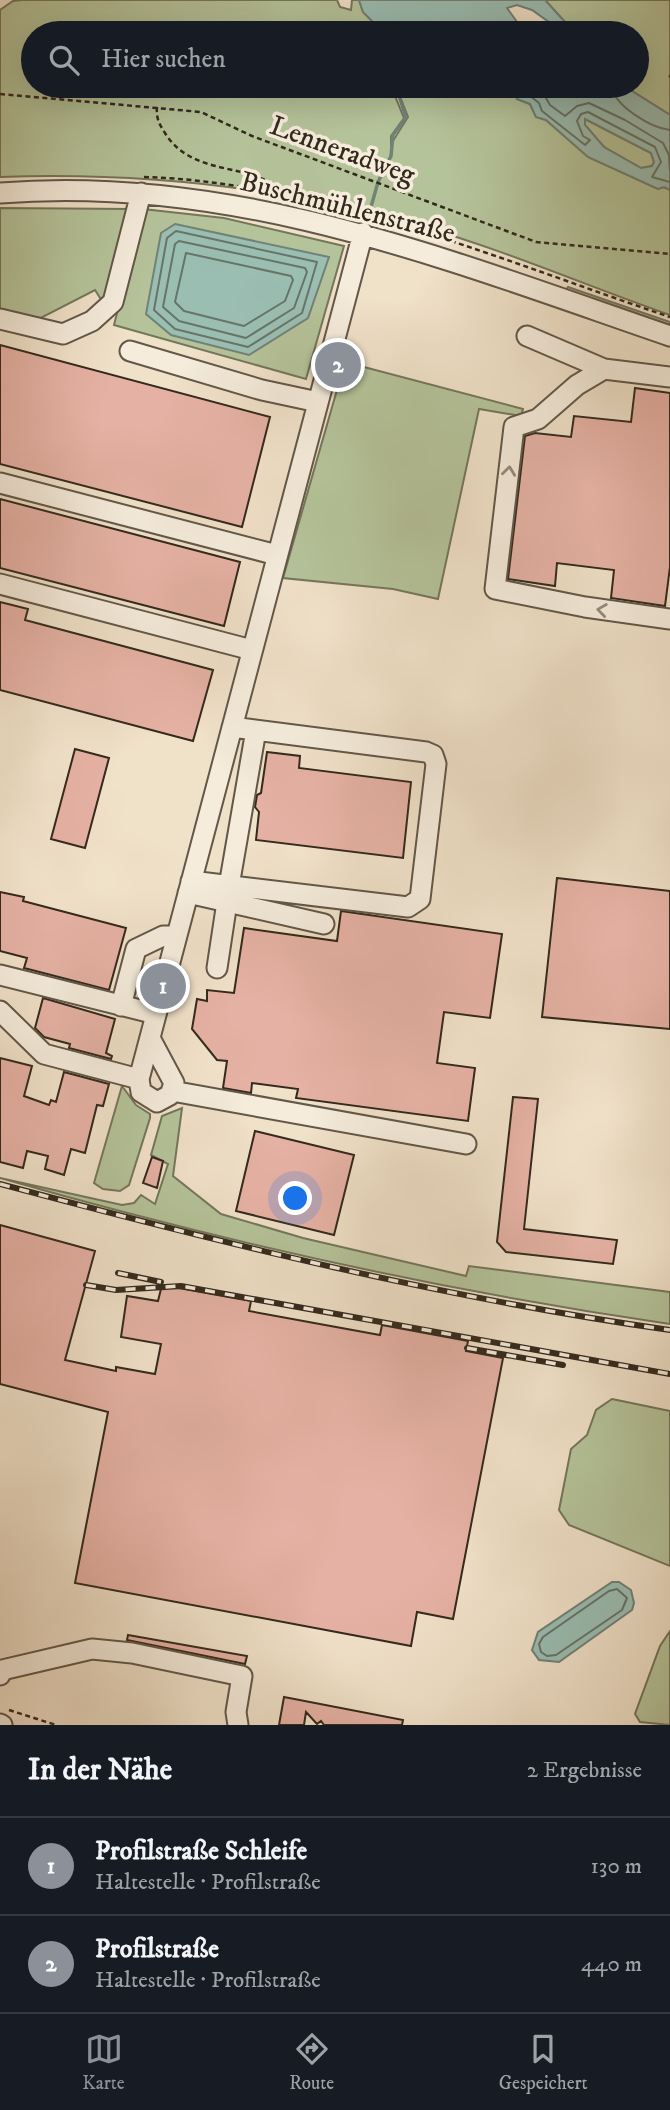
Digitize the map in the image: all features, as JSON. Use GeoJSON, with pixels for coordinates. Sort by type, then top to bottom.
{"type":"FeatureCollection","features":[{"type":"Feature","properties":{"kind":"street","name":"Buschmühlenstraße"},"geometry":{"type":"LineString","coordinates":[[0,193],[141,193],[235,204],[367,225],[430,253],[670,336]]}},
{"type":"Feature","properties":{"kind":"street"},"geometry":{"type":"LineString","coordinates":[[0,319],[62,334],[92,321],[113,302],[141,193]]}},
{"type":"Feature","properties":{"kind":"street"},"geometry":{"type":"LineString","coordinates":[[151,1040],[173,1077],[172,1091],[164,1099],[152,1100],[141,1092],[139,1079],[367,225]]}},
{"type":"Feature","properties":{"kind":"street"},"geometry":{"type":"LineString","coordinates":[[527,336],[604,369],[670,377]]}},
{"type":"Feature","properties":{"kind":"street"},"geometry":{"type":"LineString","coordinates":[[130,351],[262,390],[318,402]]}},
{"type":"Feature","properties":{"kind":"street"},"geometry":{"type":"LineString","coordinates":[[604,369],[577,386],[538,419],[514,427],[495,589],[585,607],[670,619]]}},
{"type":"Feature","properties":{"kind":"street"},"geometry":{"type":"LineString","coordinates":[[0,483],[277,555]]}},
{"type":"Feature","properties":{"kind":"street"},"geometry":{"type":"LineString","coordinates":[[0,584],[252,650]]}},
{"type":"Feature","properties":{"kind":"street"},"geometry":{"type":"LineString","coordinates":[[189,887],[228,894],[408,906],[420,899],[436,764],[433,755],[426,751],[232,727]]}},
{"type":"Feature","properties":{"kind":"street"},"geometry":{"type":"LineString","coordinates":[[217,968],[256,730]]}},
{"type":"Feature","properties":{"kind":"street"},"geometry":{"type":"LineString","coordinates":[[228,894],[324,924]]}},
{"type":"Feature","properties":{"kind":"street"},"geometry":{"type":"LineString","coordinates":[[121,1006],[136,948],[163,936],[176,936]]}},
{"type":"Feature","properties":{"kind":"street"},"geometry":{"type":"LineString","coordinates":[[0,975],[156,1014]]}},
{"type":"Feature","properties":{"kind":"street"},"geometry":{"type":"LineString","coordinates":[[0,1011],[44,1054],[139,1079]]}},
{"type":"Feature","properties":{"kind":"street"},"geometry":{"type":"LineString","coordinates":[[172,1091],[466,1143]]}},
{"type":"Feature","properties":{"kind":"street"},"geometry":{"type":"LineString","coordinates":[[0,1675],[2,1670],[92,1649],[132,1653],[242,1676],[236,1712],[238,1725]]}},
{"type":"Feature","properties":{"kind":"path","name":"Lenneradweg"},"geometry":{"type":"LineString","coordinates":[[0,94],[21,96]]}},
{"type":"Feature","properties":{"kind":"path","name":"Lenneradweg"},"geometry":{"type":"LineString","coordinates":[[48,98],[201,112],[252,136],[536,242],[670,254]]}},
{"type":"Feature","properties":{"kind":"path"},"geometry":{"type":"LineString","coordinates":[[157,107],[156,117],[172,144],[189,157],[267,181],[278,187],[284,195]]}},
{"type":"Feature","properties":{"kind":"path"},"geometry":{"type":"LineString","coordinates":[[367,225],[518,262],[670,317]]}},
{"type":"Feature","properties":{"kind":"path"},"geometry":{"type":"LineString","coordinates":[[0,1707],[56,1725]]}},
{"type":"Feature","properties":{"kind":"green space"},"geometry":{"type":"Polygon","coordinates":[[[337,0],[340,7],[351,10],[352,0],[359,0],[363,12],[372,21],[21,21],[21,98],[396,98],[404,118],[391,136],[391,144],[408,117],[401,98],[518,98],[530,104],[536,117],[546,120],[588,157],[658,189],[664,187],[670,190],[670,315],[452,236],[368,212],[316,201],[159,180],[0,177],[0,10],[13,1],[337,0]]]}},
{"type":"Feature","properties":{"kind":"green space"},"geometry":{"type":"Polygon","coordinates":[[[545,0],[670,0],[670,115],[643,98],[649,98],[649,21],[564,21],[545,0]]]}},
{"type":"Feature","properties":{"kind":"green space"},"geometry":{"type":"Polygon","coordinates":[[[585,119],[651,153],[654,162],[652,166],[641,168],[604,147],[585,125],[585,119]]]}},
{"type":"Feature","properties":{"kind":"green space"},"geometry":{"type":"Polygon","coordinates":[[[0,208],[132,209],[108,296],[102,301],[95,290],[31,323],[0,314],[0,208]]]}},
{"type":"Feature","properties":{"kind":"green space"},"geometry":{"type":"Polygon","coordinates":[[[143,209],[224,218],[344,246],[306,379],[114,325],[143,209]]]}},
{"type":"Feature","properties":{"kind":"green space"},"geometry":{"type":"Polygon","coordinates":[[[568,287],[670,322],[670,328],[566,290],[568,287]]]}},
{"type":"Feature","properties":{"kind":"green space"},"geometry":{"type":"Polygon","coordinates":[[[345,362],[523,409],[521,416],[479,409],[438,599],[393,589],[283,578],[345,362]]]}},
{"type":"Feature","properties":{"kind":"green space"},"geometry":{"type":"Polygon","coordinates":[[[122,1086],[136,1105],[150,1114],[150,1118],[129,1185],[120,1191],[103,1189],[94,1183],[122,1086]]]}},
{"type":"Feature","properties":{"kind":"green space"},"geometry":{"type":"Polygon","coordinates":[[[182,1108],[173,1176],[221,1214],[303,1238],[466,1276],[469,1266],[670,1292],[670,1324],[501,1296],[332,1262],[165,1223],[0,1178],[122,1205],[134,1203],[141,1195],[155,1204],[168,1164],[151,1155],[162,1116],[182,1108]]]}},
{"type":"Feature","properties":{"kind":"green space"},"geometry":{"type":"Polygon","coordinates":[[[612,1399],[670,1411],[670,1566],[569,1525],[559,1510],[571,1449],[587,1435],[596,1410],[612,1399]]]}},
{"type":"Feature","properties":{"kind":"green space"},"geometry":{"type":"Polygon","coordinates":[[[670,1631],[670,1725],[640,1722],[635,1714],[660,1646],[670,1631]]]}},
{"type":"Feature","properties":{"kind":"water"},"geometry":{"type":"Polygon","coordinates":[[[359,0],[545,0],[564,21],[547,21],[532,10],[517,5],[507,8],[516,21],[372,21],[363,12],[359,0]]]}},
{"type":"Feature","properties":{"kind":"water"},"geometry":{"type":"Polygon","coordinates":[[[643,98],[670,115],[670,190],[664,187],[658,189],[588,157],[546,120],[536,117],[530,104],[517,99],[643,98]],[[585,119],[585,125],[604,147],[641,168],[652,166],[654,162],[651,153],[585,119]]]}},
{"type":"Feature","properties":{"kind":"water"},"geometry":{"type":"Polygon","coordinates":[[[175,224],[329,257],[308,318],[249,355],[171,335],[146,314],[161,233],[175,224]]]}},
{"type":"Feature","properties":{"kind":"water"},"geometry":{"type":"Polygon","coordinates":[[[612,1582],[619,1582],[631,1590],[634,1603],[632,1610],[559,1662],[539,1660],[532,1650],[538,1632],[612,1582]]]}},
{"type":"Feature","properties":{"kind":"building"},"geometry":{"type":"Polygon","coordinates":[[[0,345],[270,417],[242,527],[0,464],[0,345]]]}},
{"type":"Feature","properties":{"kind":"building"},"geometry":{"type":"Polygon","coordinates":[[[635,388],[670,393],[670,567],[665,606],[611,598],[614,570],[557,563],[555,586],[508,579],[525,436],[535,433],[571,437],[574,416],[631,422],[635,388]]]}},
{"type":"Feature","properties":{"kind":"building"},"geometry":{"type":"Polygon","coordinates":[[[0,499],[240,562],[224,626],[0,568],[0,499]]]}},
{"type":"Feature","properties":{"kind":"building"},"geometry":{"type":"Polygon","coordinates":[[[0,602],[28,609],[25,620],[213,670],[193,741],[0,690],[0,602]]]}},
{"type":"Feature","properties":{"kind":"building"},"geometry":{"type":"Polygon","coordinates":[[[75,749],[109,758],[85,848],[51,839],[75,749]]]}},
{"type":"Feature","properties":{"kind":"building"},"geometry":{"type":"Polygon","coordinates":[[[267,752],[300,756],[299,768],[411,782],[403,858],[256,840],[259,812],[255,807],[257,795],[261,793],[267,752]]]}},
{"type":"Feature","properties":{"kind":"building"},"geometry":{"type":"Polygon","coordinates":[[[557,878],[670,891],[670,1029],[542,1017],[557,878]]]}},
{"type":"Feature","properties":{"kind":"building"},"geometry":{"type":"Polygon","coordinates":[[[0,892],[24,897],[23,901],[126,928],[109,990],[24,968],[27,958],[0,951],[0,892]]]}},
{"type":"Feature","properties":{"kind":"building"},"geometry":{"type":"Polygon","coordinates":[[[341,911],[502,934],[490,1018],[444,1012],[437,1063],[475,1068],[468,1121],[296,1098],[298,1089],[252,1083],[251,1093],[223,1088],[227,1061],[217,1060],[192,1029],[197,999],[207,1001],[207,990],[234,993],[244,928],[337,941],[341,911]]]}},
{"type":"Feature","properties":{"kind":"building"},"geometry":{"type":"Polygon","coordinates":[[[43,998],[115,1019],[106,1053],[112,1056],[111,1059],[69,1048],[70,1044],[44,1037],[35,1028],[43,998]]]}},
{"type":"Feature","properties":{"kind":"building"},"geometry":{"type":"Polygon","coordinates":[[[0,1058],[32,1066],[24,1096],[49,1105],[51,1100],[56,1102],[64,1072],[109,1084],[103,1106],[97,1105],[85,1153],[71,1149],[64,1175],[45,1169],[48,1156],[27,1151],[23,1168],[0,1162],[0,1058]]]}},
{"type":"Feature","properties":{"kind":"building"},"geometry":{"type":"Polygon","coordinates":[[[513,1097],[538,1099],[524,1229],[617,1240],[613,1264],[506,1252],[497,1242],[513,1097]]]}},
{"type":"Feature","properties":{"kind":"building"},"geometry":{"type":"Polygon","coordinates":[[[255,1131],[354,1155],[334,1235],[236,1211],[255,1131]]]}},
{"type":"Feature","properties":{"kind":"building"},"geometry":{"type":"Polygon","coordinates":[[[152,1157],[163,1161],[157,1188],[143,1183],[152,1157]]]}},
{"type":"Feature","properties":{"kind":"building"},"geometry":{"type":"Polygon","coordinates":[[[0,1225],[95,1251],[65,1360],[116,1371],[116,1367],[155,1374],[161,1344],[121,1337],[127,1296],[158,1301],[162,1285],[251,1301],[249,1311],[380,1335],[382,1325],[468,1341],[466,1351],[503,1358],[453,1619],[417,1612],[411,1646],[75,1583],[108,1412],[0,1384],[0,1225]]]}},
{"type":"Feature","properties":{"kind":"building"},"geometry":{"type":"Polygon","coordinates":[[[128,1635],[247,1656],[245,1664],[127,1640],[128,1635]]]}},
{"type":"Feature","properties":{"kind":"building"},"geometry":{"type":"Polygon","coordinates":[[[284,1697],[403,1720],[402,1725],[324,1725],[321,1721],[317,1724],[306,1712],[304,1725],[279,1725],[284,1697]]]}},
{"type":"Feature","properties":{"kind":"waterway"},"geometry":{"type":"LineString","coordinates":[[371,207],[378,182],[391,156],[393,135],[406,117],[400,98]]}},
{"type":"Feature","properties":{"kind":"railway"},"geometry":{"type":"LineString","coordinates":[[0,1184],[333,1267],[501,1302],[670,1330]]}},
{"type":"Feature","properties":{"kind":"railway"},"geometry":{"type":"LineString","coordinates":[[118,1273],[161,1282]]}},
{"type":"Feature","properties":{"kind":"railway"},"geometry":{"type":"LineString","coordinates":[[86,1285],[116,1290],[181,1286],[670,1374]]}},
{"type":"Feature","properties":{"kind":"railway"},"geometry":{"type":"LineString","coordinates":[[467,1348],[563,1365]]}},
{"type":"Feature","properties":{"kind":"place","name":"Profilstraße"},"geometry":{"type":"Point","coordinates":[338,365]}},
{"type":"Feature","properties":{"kind":"place","name":"Profilstraße Schleife"},"geometry":{"type":"Point","coordinates":[163,986]}}]}
